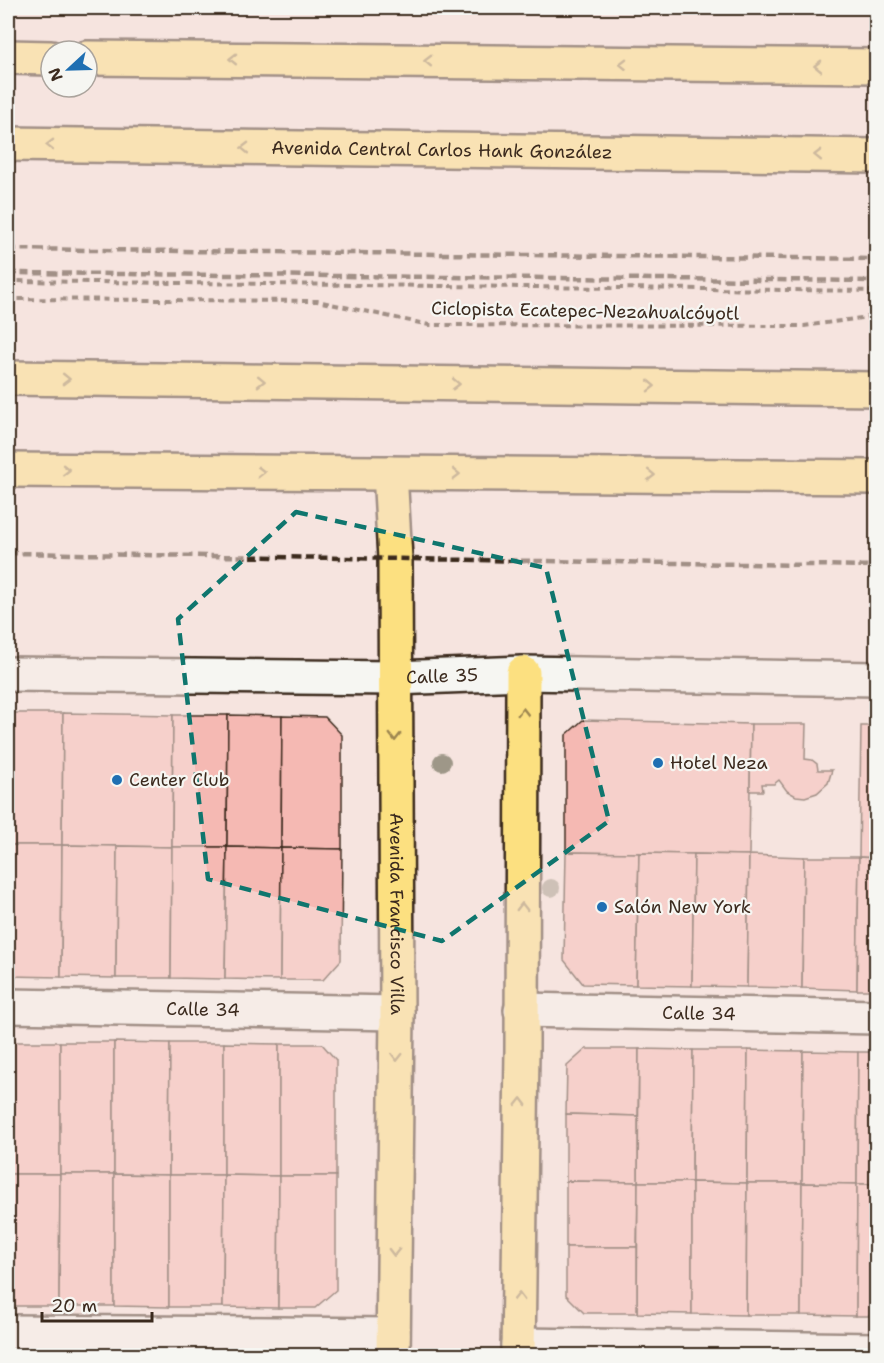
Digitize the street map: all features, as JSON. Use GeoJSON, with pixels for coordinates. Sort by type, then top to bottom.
{"type":"FeatureCollection","features":[{"type":"Feature","properties":{"kind":"main road"},"geometry":{"type":"LineString","coordinates":[[8,57],[39,58]]}},
{"type":"Feature","properties":{"kind":"main road"},"geometry":{"type":"LineString","coordinates":[[99,58],[876,66]]}},
{"type":"Feature","properties":{"kind":"main road","name":"Avenida Central Carlos Hank González"},"geometry":{"type":"LineString","coordinates":[[8,144],[876,156]]}},
{"type":"Feature","properties":{"kind":"main road"},"geometry":{"type":"LineString","coordinates":[[8,378],[876,389]]}},
{"type":"Feature","properties":{"kind":"main road"},"geometry":{"type":"LineString","coordinates":[[829,388],[876,397]]}},
{"type":"Feature","properties":{"kind":"main road"},"geometry":{"type":"LineString","coordinates":[[8,470],[876,477]]}},
{"type":"Feature","properties":{"kind":"main road","name":"Avenida Francisco Villa"},"geometry":{"type":"LineString","coordinates":[[390,473],[395,558],[397,1013],[393,1345]]}},
{"type":"Feature","properties":{"kind":"main road"},"geometry":{"type":"LineString","coordinates":[[518,1350],[523,673]]}},
{"type":"Feature","properties":{"kind":"street","name":"Calle 35"},"geometry":{"type":"LineString","coordinates":[[8,674],[395,678],[523,673],[876,679]]}},
{"type":"Feature","properties":{"kind":"street","name":"Calle 34"},"geometry":{"type":"LineString","coordinates":[[8,1006],[397,1013]]}},
{"type":"Feature","properties":{"kind":"street","name":"Calle 34"},"geometry":{"type":"LineString","coordinates":[[521,1010],[876,1017]]}},
{"type":"Feature","properties":{"kind":"street"},"geometry":{"type":"LineString","coordinates":[[8,1332],[393,1345]]}},
{"type":"Feature","properties":{"kind":"street"},"geometry":{"type":"LineString","coordinates":[[518,1350],[876,1350]]}},
{"type":"Feature","properties":{"kind":"path"},"geometry":{"type":"LineString","coordinates":[[8,282],[876,291]]}},
{"type":"Feature","properties":{"kind":"path","name":"Ciclopista Ecatepec-Nezahualcóyotl"},"geometry":{"type":"LineString","coordinates":[[8,299],[317,301],[429,325],[804,326],[876,316]]}},
{"type":"Feature","properties":{"kind":"highlighted area"},"geometry":{"type":"Polygon","coordinates":[[[296,512],[546,568],[609,821],[442,941],[208,879],[178,619],[296,512]]]}},
{"type":"Feature","properties":{"kind":"building"},"geometry":{"type":"Polygon","coordinates":[[[8,713],[63,713],[62,845],[8,845],[8,713]]]}},
{"type":"Feature","properties":{"kind":"building","name":"Center Club"},"geometry":{"type":"Polygon","coordinates":[[[63,713],[173,715],[172,847],[62,845],[63,713]]]}},
{"type":"Feature","properties":{"kind":"building"},"geometry":{"type":"Polygon","coordinates":[[[173,715],[228,715],[227,847],[172,847],[173,715]]]}},
{"type":"Feature","properties":{"kind":"building"},"geometry":{"type":"Polygon","coordinates":[[[228,715],[282,716],[281,848],[227,847],[228,715]]]}},
{"type":"Feature","properties":{"kind":"building"},"geometry":{"type":"Polygon","coordinates":[[[282,716],[325,717],[342,735],[342,849],[281,848],[282,716]]]}},
{"type":"Feature","properties":{"kind":"building","name":"Hotel Neza"},"geometry":{"type":"Polygon","coordinates":[[[583,720],[751,724],[749,855],[566,852],[566,735],[583,720]]]}},
{"type":"Feature","properties":{"kind":"building"},"geometry":{"type":"Polygon","coordinates":[[[751,724],[806,724],[805,759],[817,764],[818,770],[832,770],[828,783],[817,793],[805,797],[796,796],[787,791],[779,780],[774,784],[762,784],[763,791],[750,791],[751,724]]]}},
{"type":"Feature","properties":{"kind":"building"},"geometry":{"type":"Polygon","coordinates":[[[861,726],[876,726],[876,858],[859,857],[861,726]]]}},
{"type":"Feature","properties":{"kind":"building"},"geometry":{"type":"Polygon","coordinates":[[[8,845],[62,845],[61,977],[8,976],[8,845]]]}},
{"type":"Feature","properties":{"kind":"building"},"geometry":{"type":"Polygon","coordinates":[[[62,845],[117,846],[116,978],[61,977],[62,845]]]}},
{"type":"Feature","properties":{"kind":"building"},"geometry":{"type":"Polygon","coordinates":[[[117,846],[172,847],[171,978],[116,978],[117,846]]]}},
{"type":"Feature","properties":{"kind":"building"},"geometry":{"type":"Polygon","coordinates":[[[172,847],[227,847],[225,979],[171,978],[172,847]]]}},
{"type":"Feature","properties":{"kind":"building"},"geometry":{"type":"Polygon","coordinates":[[[227,847],[281,848],[280,980],[225,979],[227,847]]]}},
{"type":"Feature","properties":{"kind":"building"},"geometry":{"type":"Polygon","coordinates":[[[281,848],[342,849],[341,960],[323,980],[280,980],[281,848]]]}},
{"type":"Feature","properties":{"kind":"building","name":"Salón New York"},"geometry":{"type":"Polygon","coordinates":[[[566,852],[639,853],[636,985],[583,984],[564,960],[566,852]]]}},
{"type":"Feature","properties":{"kind":"building"},"geometry":{"type":"Polygon","coordinates":[[[639,853],[694,854],[692,986],[636,985],[639,853]]]}},
{"type":"Feature","properties":{"kind":"building"},"geometry":{"type":"Polygon","coordinates":[[[694,854],[749,855],[747,987],[692,986],[694,854]]]}},
{"type":"Feature","properties":{"kind":"building"},"geometry":{"type":"Polygon","coordinates":[[[749,855],[804,857],[802,988],[747,987],[749,855]]]}},
{"type":"Feature","properties":{"kind":"building"},"geometry":{"type":"Polygon","coordinates":[[[804,857],[859,857],[857,990],[802,988],[804,857]]]}},
{"type":"Feature","properties":{"kind":"building"},"geometry":{"type":"Polygon","coordinates":[[[859,857],[876,858],[876,990],[857,990],[859,857]]]}},
{"type":"Feature","properties":{"kind":"building"},"geometry":{"type":"Polygon","coordinates":[[[8,1042],[60,1042],[60,1174],[8,1174],[8,1042]]]}},
{"type":"Feature","properties":{"kind":"building"},"geometry":{"type":"Polygon","coordinates":[[[60,1042],[114,1042],[114,1174],[60,1174],[60,1042]]]}},
{"type":"Feature","properties":{"kind":"building"},"geometry":{"type":"Polygon","coordinates":[[[114,1042],[170,1043],[169,1175],[114,1174],[114,1042]]]}},
{"type":"Feature","properties":{"kind":"building"},"geometry":{"type":"Polygon","coordinates":[[[170,1043],[224,1043],[224,1175],[169,1175],[170,1043]]]}},
{"type":"Feature","properties":{"kind":"building"},"geometry":{"type":"Polygon","coordinates":[[[224,1043],[279,1044],[279,1176],[224,1175],[224,1043]]]}},
{"type":"Feature","properties":{"kind":"building"},"geometry":{"type":"Polygon","coordinates":[[[279,1044],[322,1044],[336,1060],[336,1176],[279,1176],[279,1044]]]}},
{"type":"Feature","properties":{"kind":"building"},"geometry":{"type":"Polygon","coordinates":[[[586,1049],[639,1049],[638,1116],[566,1114],[567,1066],[586,1049]]]}},
{"type":"Feature","properties":{"kind":"building"},"geometry":{"type":"Polygon","coordinates":[[[639,1049],[693,1050],[692,1182],[638,1182],[639,1049]]]}},
{"type":"Feature","properties":{"kind":"building"},"geometry":{"type":"Polygon","coordinates":[[[693,1050],[748,1050],[747,1183],[692,1182],[693,1050]]]}},
{"type":"Feature","properties":{"kind":"building"},"geometry":{"type":"Polygon","coordinates":[[[748,1050],[803,1051],[802,1183],[747,1183],[748,1050]]]}},
{"type":"Feature","properties":{"kind":"building"},"geometry":{"type":"Polygon","coordinates":[[[803,1051],[858,1052],[857,1184],[802,1183],[803,1051]]]}},
{"type":"Feature","properties":{"kind":"building"},"geometry":{"type":"Polygon","coordinates":[[[858,1052],[876,1052],[876,1184],[857,1184],[858,1052]]]}},
{"type":"Feature","properties":{"kind":"building"},"geometry":{"type":"Polygon","coordinates":[[[566,1114],[638,1116],[638,1182],[566,1181],[566,1114]]]}},
{"type":"Feature","properties":{"kind":"building"},"geometry":{"type":"Polygon","coordinates":[[[8,1174],[60,1174],[59,1306],[8,1306],[8,1174]]]}},
{"type":"Feature","properties":{"kind":"building"},"geometry":{"type":"Polygon","coordinates":[[[60,1174],[114,1174],[114,1306],[59,1306],[60,1174]]]}},
{"type":"Feature","properties":{"kind":"building"},"geometry":{"type":"Polygon","coordinates":[[[114,1174],[169,1175],[169,1307],[114,1306],[114,1174]]]}},
{"type":"Feature","properties":{"kind":"building"},"geometry":{"type":"Polygon","coordinates":[[[169,1175],[224,1175],[223,1307],[169,1307],[169,1175]]]}},
{"type":"Feature","properties":{"kind":"building"},"geometry":{"type":"Polygon","coordinates":[[[224,1175],[279,1176],[278,1308],[223,1307],[224,1175]]]}},
{"type":"Feature","properties":{"kind":"building"},"geometry":{"type":"Polygon","coordinates":[[[279,1176],[336,1176],[336,1290],[315,1308],[278,1308],[279,1176]]]}},
{"type":"Feature","properties":{"kind":"building"},"geometry":{"type":"Polygon","coordinates":[[[566,1181],[638,1182],[637,1247],[566,1247],[566,1181]]]}},
{"type":"Feature","properties":{"kind":"building"},"geometry":{"type":"Polygon","coordinates":[[[638,1182],[692,1182],[692,1314],[637,1313],[638,1182]]]}},
{"type":"Feature","properties":{"kind":"building"},"geometry":{"type":"Polygon","coordinates":[[[692,1182],[747,1183],[746,1315],[692,1314],[692,1182]]]}},
{"type":"Feature","properties":{"kind":"building"},"geometry":{"type":"Polygon","coordinates":[[[747,1183],[802,1183],[801,1315],[746,1315],[747,1183]]]}},
{"type":"Feature","properties":{"kind":"building"},"geometry":{"type":"Polygon","coordinates":[[[802,1183],[857,1184],[856,1316],[801,1315],[802,1183]]]}},
{"type":"Feature","properties":{"kind":"building"},"geometry":{"type":"Polygon","coordinates":[[[857,1184],[876,1184],[876,1316],[856,1316],[857,1184]]]}},
{"type":"Feature","properties":{"kind":"building"},"geometry":{"type":"Polygon","coordinates":[[[566,1247],[637,1247],[637,1313],[584,1313],[566,1295],[566,1247]]]}},
{"type":"Feature","properties":{"kind":"railway"},"geometry":{"type":"LineString","coordinates":[[8,249],[876,259]]}},
{"type":"Feature","properties":{"kind":"railway"},"geometry":{"type":"LineString","coordinates":[[8,273],[876,281]]}},
{"type":"Feature","properties":{"kind":"railway"},"geometry":{"type":"LineString","coordinates":[[8,553],[876,566]]}},
{"type":"Feature","properties":{"kind":"place","name":"Hotel Neza"},"geometry":{"type":"Point","coordinates":[658,763]}},
{"type":"Feature","properties":{"kind":"place","name":"Center Club"},"geometry":{"type":"Point","coordinates":[117,780]}},
{"type":"Feature","properties":{"kind":"place","name":"Salón New York"},"geometry":{"type":"Point","coordinates":[602,907]}}]}
